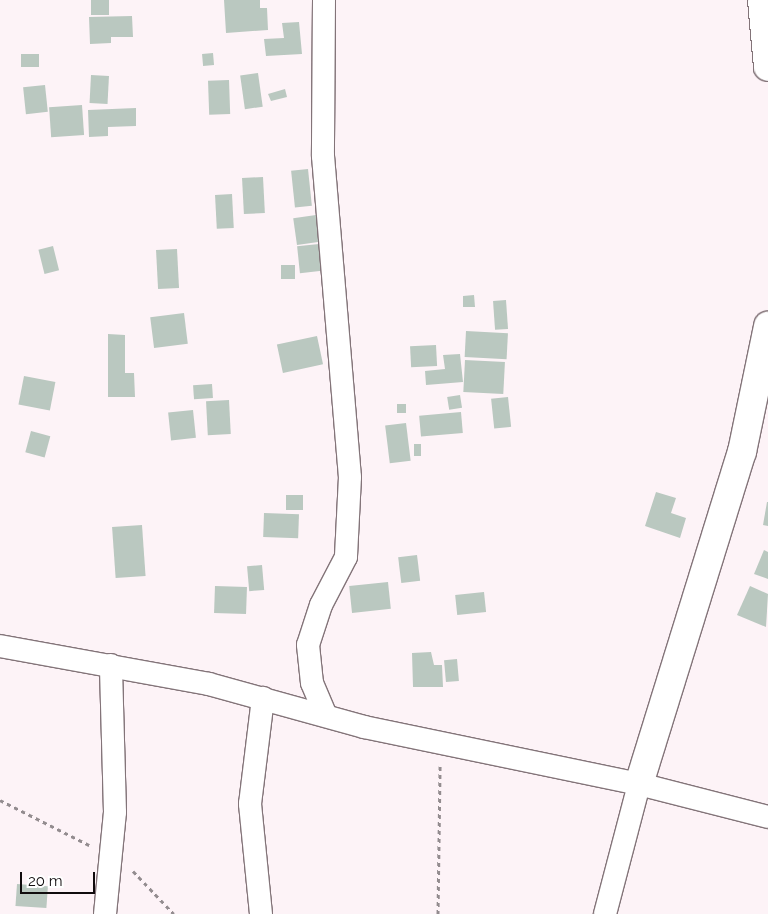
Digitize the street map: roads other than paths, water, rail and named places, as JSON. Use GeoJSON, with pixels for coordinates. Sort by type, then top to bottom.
{"type":"FeatureCollection","features":[{"type":"Feature","properties":{"kind":"street"},"geometry":{"type":"LineString","coordinates":[[324,0],[324,156],[350,477],[346,557],[321,604],[308,645],[312,684],[325,714]]}},
{"type":"Feature","properties":{"kind":"street"},"geometry":{"type":"LineString","coordinates":[[762,0],[768,67]]}},
{"type":"Feature","properties":{"kind":"street"},"geometry":{"type":"LineString","coordinates":[[605,914],[638,784],[742,452],[768,326]]}},
{"type":"Feature","properties":{"kind":"street"},"geometry":{"type":"LineString","coordinates":[[0,646],[111,665],[263,698],[440,743],[638,784],[768,817]]}},
{"type":"Feature","properties":{"kind":"street"},"geometry":{"type":"LineString","coordinates":[[105,914],[116,812],[111,665]]}},
{"type":"Feature","properties":{"kind":"street"},"geometry":{"type":"LineString","coordinates":[[261,914],[250,804],[263,698]]}}]}
